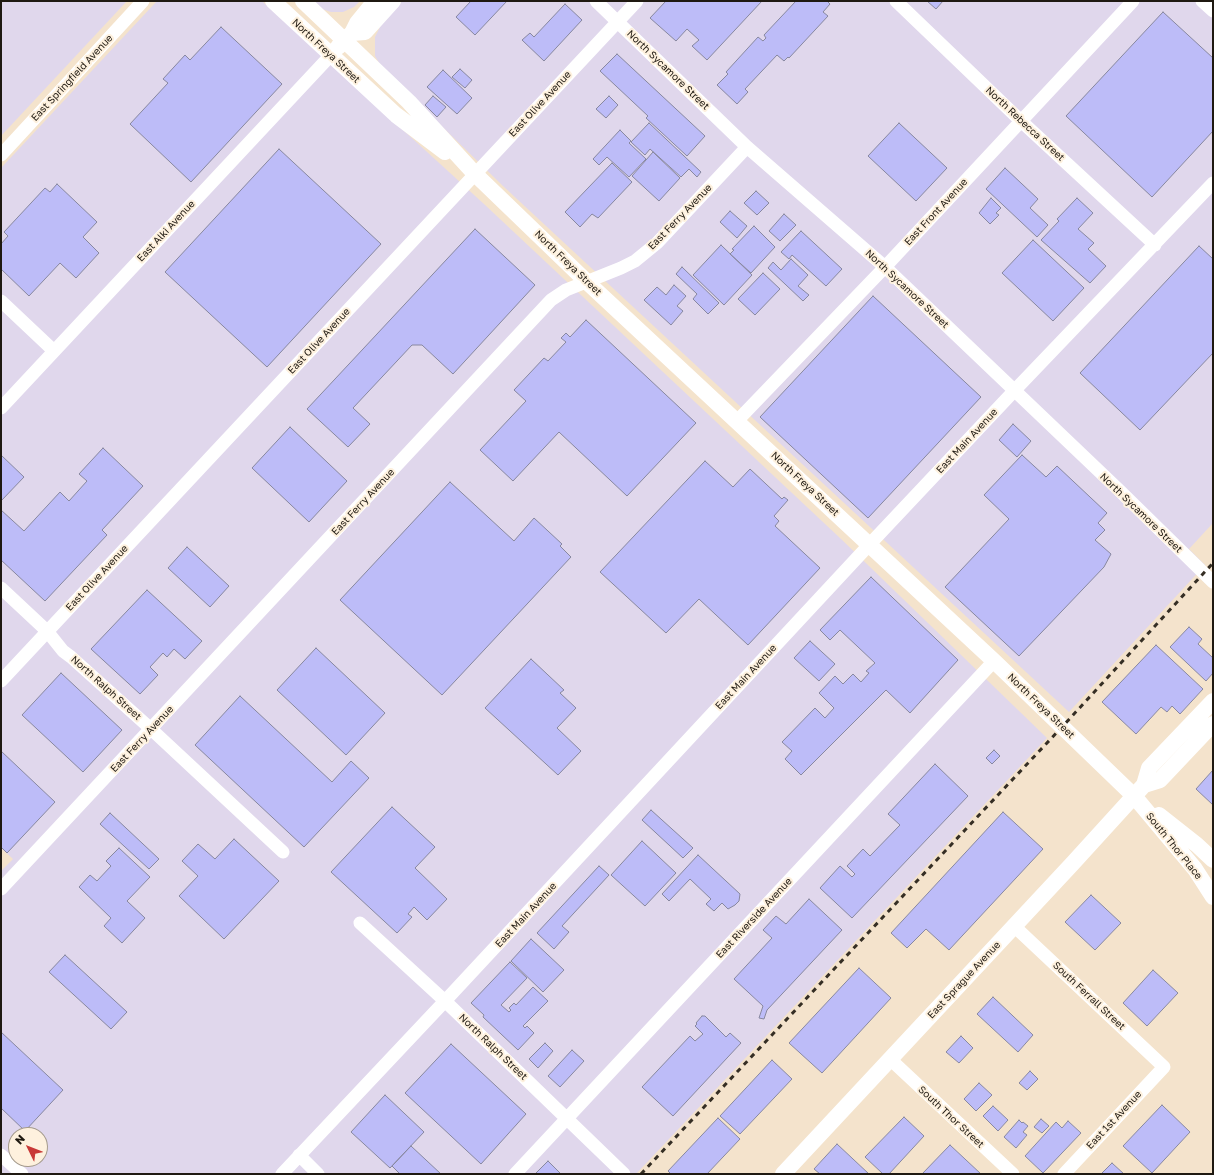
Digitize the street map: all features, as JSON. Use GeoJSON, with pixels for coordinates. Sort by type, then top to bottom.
{"type":"FeatureCollection","features":[{"type":"Feature","properties":{"kind":"main road","name":"North Freya Street"},"geometry":{"type":"LineString","coordinates":[[273,1],[396,116],[475,174]]}},
{"type":"Feature","properties":{"kind":"main road","name":"North Freya Street"},"geometry":{"type":"LineString","coordinates":[[303,1],[348,36],[475,174],[587,282],[994,661],[1139,790]]}},
{"type":"Feature","properties":{"kind":"main road"},"geometry":{"type":"LineString","coordinates":[[331,55],[375,1]]}},
{"type":"Feature","properties":{"kind":"main road"},"geometry":{"type":"LineString","coordinates":[[348,36],[365,32],[393,1]]}},
{"type":"Feature","properties":{"kind":"main road","name":"East Sprague Avenue"},"geometry":{"type":"LineString","coordinates":[[783,1174],[1139,790],[1149,768],[1213,701]]}},
{"type":"Feature","properties":{"kind":"main road","name":"East Sprague Avenue"},"geometry":{"type":"LineString","coordinates":[[1139,790],[1160,780],[1213,724]]}},
{"type":"Feature","properties":{"kind":"main road"},"geometry":{"type":"LineString","coordinates":[[1139,790],[1213,860]]}},
{"type":"Feature","properties":{"kind":"main road","name":"South Thor Place"},"geometry":{"type":"LineString","coordinates":[[1139,790],[1213,897]]}},
{"type":"Feature","properties":{"kind":"street","name":"East Springfield Avenue"},"geometry":{"type":"LineString","coordinates":[[1,155],[143,1]]}},
{"type":"Feature","properties":{"kind":"street","name":"North Sycamore Street"},"geometry":{"type":"LineString","coordinates":[[596,1],[747,147],[884,267],[1121,492],[1213,582]]}},
{"type":"Feature","properties":{"kind":"street","name":"East Olive Avenue"},"geometry":{"type":"LineString","coordinates":[[1,681],[637,1]]}},
{"type":"Feature","properties":{"kind":"street","name":"North Rebecca Street"},"geometry":{"type":"LineString","coordinates":[[896,1],[1155,245]]}},
{"type":"Feature","properties":{"kind":"street","name":"East Front Avenue"},"geometry":{"type":"LineString","coordinates":[[738,421],[1133,1]]}},
{"type":"Feature","properties":{"kind":"street"},"geometry":{"type":"LineString","coordinates":[[1202,1],[1213,11]]}},
{"type":"Feature","properties":{"kind":"street","name":"East Alki Avenue"},"geometry":{"type":"LineString","coordinates":[[1,408],[331,55]]}},
{"type":"Feature","properties":{"kind":"street","name":"East Ferry Avenue"},"geometry":{"type":"LineString","coordinates":[[1,889],[152,729],[546,305],[561,293],[621,268],[646,252],[657,243],[747,147]]}},
{"type":"Feature","properties":{"kind":"street","name":"East Main Avenue"},"geometry":{"type":"LineString","coordinates":[[282,1174],[298,1155],[445,1001],[869,545],[1213,183]]}},
{"type":"Feature","properties":{"kind":"street"},"geometry":{"type":"LineString","coordinates":[[1,301],[54,351]]}},
{"type":"Feature","properties":{"kind":"street","name":"North Ralph Street"},"geometry":{"type":"LineString","coordinates":[[1,588],[47,631],[63,651],[152,729],[283,852]]}},
{"type":"Feature","properties":{"kind":"street","name":"East Riverside Avenue"},"geometry":{"type":"LineString","coordinates":[[515,1174],[994,661]]}},
{"type":"Feature","properties":{"kind":"street","name":"North Ralph Street"},"geometry":{"type":"LineString","coordinates":[[360,923],[445,1001],[624,1174]]}},
{"type":"Feature","properties":{"kind":"street","name":"South Ferrall Street"},"geometry":{"type":"LineString","coordinates":[[1014,926],[1164,1067]]}},
{"type":"Feature","properties":{"kind":"street","name":"South Thor Street"},"geometry":{"type":"LineString","coordinates":[[890,1059],[1013,1174]]}},
{"type":"Feature","properties":{"kind":"street","name":"East 1st Avenue"},"geometry":{"type":"LineString","coordinates":[[1064,1174],[1164,1067]]}},
{"type":"Feature","properties":{"kind":"street"},"geometry":{"type":"LineString","coordinates":[[1,1155],[22,1174]]}},
{"type":"Feature","properties":{"kind":"street"},"geometry":{"type":"LineString","coordinates":[[298,1155],[318,1174]]}},
{"type":"Feature","properties":{"kind":"shaded area"},"geometry":{"type":"Polygon","coordinates":[[[1,1],[127,1],[1,136],[1,1]]]}},
{"type":"Feature","properties":{"kind":"shaded area"},"geometry":{"type":"Polygon","coordinates":[[[157,1],[262,1],[484,204],[840,538],[1047,738],[636,1174],[1,1174],[1,871],[13,859],[1,848],[1,168],[157,1]]]}},
{"type":"Feature","properties":{"kind":"shaded area"},"geometry":{"type":"Polygon","coordinates":[[[312,1],[360,1],[354,7],[343,12],[331,12],[319,8],[312,1]]]}},
{"type":"Feature","properties":{"kind":"shaded area"},"geometry":{"type":"Polygon","coordinates":[[[402,1],[1213,1],[1213,523],[1189,549],[1205,565],[1069,712],[503,186],[382,68],[375,56],[375,37],[381,25],[402,1]]]}},
{"type":"Feature","properties":{"kind":"building"},"geometry":{"type":"Polygon","coordinates":[[[471,1],[507,1],[475,35],[456,17],[471,1]]]}},
{"type":"Feature","properties":{"kind":"building"},"geometry":{"type":"Polygon","coordinates":[[[666,1],[762,1],[707,60],[692,46],[699,40],[687,29],[676,41],[650,18],[666,1]]]}},
{"type":"Feature","properties":{"kind":"building"},"geometry":{"type":"Polygon","coordinates":[[[796,1],[827,1],[830,4],[823,12],[828,16],[789,58],[788,57],[784,61],[777,55],[745,89],[748,92],[737,104],[717,85],[728,74],[726,72],[758,37],[763,41],[766,38],[764,35],[796,1]]]}},
{"type":"Feature","properties":{"kind":"building"},"geometry":{"type":"Polygon","coordinates":[[[927,1],[943,1],[936,9],[927,1]]]}},
{"type":"Feature","properties":{"kind":"building"},"geometry":{"type":"Polygon","coordinates":[[[565,4],[582,20],[544,61],[522,40],[530,33],[534,37],[565,4]]]}},
{"type":"Feature","properties":{"kind":"building"},"geometry":{"type":"Polygon","coordinates":[[[1163,12],[1213,58],[1213,131],[1152,197],[1066,116],[1163,12]]]}},
{"type":"Feature","properties":{"kind":"building"},"geometry":{"type":"Polygon","coordinates":[[[221,27],[282,84],[191,182],[130,124],[168,83],[163,79],[185,55],[190,60],[221,27]]]}},
{"type":"Feature","properties":{"kind":"building"},"geometry":{"type":"Polygon","coordinates":[[[617,54],[705,136],[687,156],[646,118],[648,116],[600,71],[617,54]]]}},
{"type":"Feature","properties":{"kind":"building"},"geometry":{"type":"Polygon","coordinates":[[[460,69],[472,80],[465,88],[452,77],[460,69]]]}},
{"type":"Feature","properties":{"kind":"building"},"geometry":{"type":"Polygon","coordinates":[[[443,70],[472,98],[457,114],[427,87],[443,70]]]}},
{"type":"Feature","properties":{"kind":"building"},"geometry":{"type":"Polygon","coordinates":[[[433,96],[446,107],[437,117],[425,105],[433,96]]]}},
{"type":"Feature","properties":{"kind":"building"},"geometry":{"type":"Polygon","coordinates":[[[609,96],[618,105],[606,118],[596,109],[609,96]]]}},
{"type":"Feature","properties":{"kind":"building"},"geometry":{"type":"Polygon","coordinates":[[[649,123],[701,172],[697,177],[689,169],[681,177],[650,149],[645,155],[631,142],[649,123]]]}},
{"type":"Feature","properties":{"kind":"building"},"geometry":{"type":"Polygon","coordinates":[[[899,123],[947,168],[916,201],[868,156],[899,123]]]}},
{"type":"Feature","properties":{"kind":"building"},"geometry":{"type":"Polygon","coordinates":[[[620,130],[631,141],[629,143],[646,159],[629,177],[607,157],[599,165],[593,159],[620,130]]]}},
{"type":"Feature","properties":{"kind":"building"},"geometry":{"type":"Polygon","coordinates":[[[279,149],[381,244],[267,367],[165,272],[279,149]]]}},
{"type":"Feature","properties":{"kind":"building"},"geometry":{"type":"Polygon","coordinates":[[[653,152],[680,178],[659,201],[632,176],[653,152]]]}},
{"type":"Feature","properties":{"kind":"building"},"geometry":{"type":"Polygon","coordinates":[[[612,163],[632,182],[598,218],[592,214],[580,227],[565,212],[612,163]]]}},
{"type":"Feature","properties":{"kind":"building"},"geometry":{"type":"Polygon","coordinates":[[[1005,168],[1038,199],[1030,208],[1048,225],[1037,237],[986,189],[1005,168]]]}},
{"type":"Feature","properties":{"kind":"building"},"geometry":{"type":"Polygon","coordinates":[[[57,184],[97,222],[83,237],[99,253],[76,278],[60,263],[29,296],[1,269],[1,244],[8,236],[4,232],[45,188],[50,192],[57,184]]]}},
{"type":"Feature","properties":{"kind":"building"},"geometry":{"type":"Polygon","coordinates":[[[756,191],[769,203],[757,215],[744,203],[756,191]]]}},
{"type":"Feature","properties":{"kind":"building"},"geometry":{"type":"Polygon","coordinates":[[[991,198],[1001,208],[996,213],[999,215],[990,224],[979,213],[991,198]]]}},
{"type":"Feature","properties":{"kind":"building"},"geometry":{"type":"Polygon","coordinates":[[[1077,198],[1093,213],[1078,229],[1094,243],[1088,249],[1106,266],[1090,283],[1041,240],[1059,221],[1057,219],[1077,198]]]}},
{"type":"Feature","properties":{"kind":"building"},"geometry":{"type":"Polygon","coordinates":[[[730,211],[747,226],[737,238],[720,222],[730,211]]]}},
{"type":"Feature","properties":{"kind":"building"},"geometry":{"type":"Polygon","coordinates":[[[784,214],[796,225],[780,241],[769,231],[784,214]]]}},
{"type":"Feature","properties":{"kind":"building"},"geometry":{"type":"Polygon","coordinates":[[[754,226],[775,247],[751,273],[730,254],[734,250],[732,249],[754,226]]]}},
{"type":"Feature","properties":{"kind":"building"},"geometry":{"type":"Polygon","coordinates":[[[475,229],[535,285],[453,374],[422,345],[412,345],[353,408],[370,424],[348,447],[307,409],[475,229]]]}},
{"type":"Feature","properties":{"kind":"building"},"geometry":{"type":"Polygon","coordinates":[[[801,231],[842,269],[826,286],[792,255],[789,259],[781,252],[801,231]]]}},
{"type":"Feature","properties":{"kind":"building"},"geometry":{"type":"Polygon","coordinates":[[[1033,240],[1084,288],[1053,321],[1002,273],[1033,240]]]}},
{"type":"Feature","properties":{"kind":"building"},"geometry":{"type":"Polygon","coordinates":[[[721,245],[752,275],[724,305],[693,275],[721,245]]]}},
{"type":"Feature","properties":{"kind":"building"},"geometry":{"type":"Polygon","coordinates":[[[1199,246],[1213,259],[1213,353],[1140,430],[1080,373],[1199,246]]]}},
{"type":"Feature","properties":{"kind":"building"},"geometry":{"type":"Polygon","coordinates":[[[791,259],[808,275],[798,286],[809,295],[803,301],[768,268],[773,262],[781,270],[791,259]]]}},
{"type":"Feature","properties":{"kind":"building"},"geometry":{"type":"Polygon","coordinates":[[[682,267],[719,303],[708,314],[693,299],[697,294],[676,274],[682,267]]]}},
{"type":"Feature","properties":{"kind":"building"},"geometry":{"type":"Polygon","coordinates":[[[763,273],[780,289],[755,315],[738,299],[763,273]]]}},
{"type":"Feature","properties":{"kind":"building"},"geometry":{"type":"Polygon","coordinates":[[[674,285],[686,296],[677,306],[683,311],[671,325],[644,300],[657,287],[666,295],[674,285]]]}},
{"type":"Feature","properties":{"kind":"building"},"geometry":{"type":"Polygon","coordinates":[[[873,296],[981,397],[868,518],[760,417],[873,296]]]}},
{"type":"Feature","properties":{"kind":"building"},"geometry":{"type":"Polygon","coordinates":[[[586,320],[696,423],[627,496],[559,432],[513,481],[480,450],[526,401],[514,390],[544,358],[548,361],[566,342],[561,338],[566,333],[570,337],[586,320]]]}},
{"type":"Feature","properties":{"kind":"building"},"geometry":{"type":"Polygon","coordinates":[[[1013,424],[1031,441],[1017,457],[999,440],[1013,424]]]}},
{"type":"Feature","properties":{"kind":"building"},"geometry":{"type":"Polygon","coordinates":[[[290,427],[347,481],[309,522],[252,468],[290,427]]]}},
{"type":"Feature","properties":{"kind":"building"},"geometry":{"type":"Polygon","coordinates":[[[103,448],[143,486],[102,530],[107,535],[45,601],[1,560],[1,510],[24,531],[60,492],[69,501],[87,481],[79,474],[103,448]]]}},
{"type":"Feature","properties":{"kind":"building"},"geometry":{"type":"Polygon","coordinates":[[[1,455],[24,477],[1,501],[1,455]]]}},
{"type":"Feature","properties":{"kind":"building"},"geometry":{"type":"Polygon","coordinates":[[[1022,455],[1046,477],[1057,466],[1107,513],[1098,523],[1105,530],[1095,540],[1111,554],[1104,567],[1019,656],[945,587],[1009,519],[984,495],[1022,455]]]}},
{"type":"Feature","properties":{"kind":"building"},"geometry":{"type":"Polygon","coordinates":[[[705,461],[733,487],[750,469],[782,499],[784,497],[788,500],[774,516],[779,521],[775,526],[820,568],[748,645],[699,599],[666,633],[600,572],[705,461]]]}},
{"type":"Feature","properties":{"kind":"building"},"geometry":{"type":"Polygon","coordinates":[[[450,482],[514,541],[534,518],[562,544],[560,546],[571,557],[442,695],[340,600],[450,482]]]}},
{"type":"Feature","properties":{"kind":"building"},"geometry":{"type":"Polygon","coordinates":[[[187,547],[229,586],[210,607],[168,568],[187,547]]]}},
{"type":"Feature","properties":{"kind":"building"},"geometry":{"type":"Polygon","coordinates":[[[871,577],[958,660],[910,713],[886,690],[801,775],[785,759],[792,751],[782,742],[815,708],[825,718],[834,708],[819,693],[835,676],[843,684],[853,674],[861,682],[869,673],[866,671],[875,663],[840,630],[830,640],[820,630],[871,577]]]}},
{"type":"Feature","properties":{"kind":"building"},"geometry":{"type":"Polygon","coordinates":[[[147,590],[202,641],[185,659],[174,649],[167,657],[163,653],[150,667],[158,675],[140,694],[91,649],[147,590]]]}},
{"type":"Feature","properties":{"kind":"building"},"geometry":{"type":"Polygon","coordinates":[[[1189,627],[1202,639],[1198,644],[1213,658],[1213,673],[1206,681],[1170,647],[1189,627]]]}},
{"type":"Feature","properties":{"kind":"building"},"geometry":{"type":"Polygon","coordinates":[[[810,641],[835,664],[819,681],[794,658],[810,641]]]}},
{"type":"Feature","properties":{"kind":"building"},"geometry":{"type":"Polygon","coordinates":[[[1156,645],[1203,689],[1180,714],[1172,706],[1167,712],[1161,707],[1136,734],[1102,702],[1156,645]]]}},
{"type":"Feature","properties":{"kind":"building"},"geometry":{"type":"Polygon","coordinates":[[[316,648],[385,713],[346,755],[277,690],[316,648]]]}},
{"type":"Feature","properties":{"kind":"building"},"geometry":{"type":"Polygon","coordinates":[[[531,659],[564,690],[560,693],[576,708],[557,728],[581,751],[558,775],[485,708],[531,659]]]}},
{"type":"Feature","properties":{"kind":"building"},"geometry":{"type":"Polygon","coordinates":[[[61,673],[122,730],[83,772],[22,715],[61,673]]]}},
{"type":"Feature","properties":{"kind":"building"},"geometry":{"type":"Polygon","coordinates":[[[240,696],[332,782],[351,761],[369,778],[304,847],[195,745],[240,696]]]}},
{"type":"Feature","properties":{"kind":"building"},"geometry":{"type":"Polygon","coordinates":[[[994,750],[1000,756],[992,764],[986,758],[994,750]]]}},
{"type":"Feature","properties":{"kind":"building"},"geometry":{"type":"Polygon","coordinates":[[[1,751],[55,802],[7,853],[1,847],[1,751]]]}},
{"type":"Feature","properties":{"kind":"building"},"geometry":{"type":"Polygon","coordinates":[[[935,764],[968,796],[852,918],[820,888],[840,866],[852,877],[855,874],[847,866],[863,849],[870,856],[900,825],[888,814],[935,764]]]}},
{"type":"Feature","properties":{"kind":"building"},"geometry":{"type":"Polygon","coordinates":[[[1213,770],[1213,805],[1196,789],[1213,770]]]}},
{"type":"Feature","properties":{"kind":"building"},"geometry":{"type":"Polygon","coordinates":[[[392,807],[435,847],[415,868],[447,899],[427,920],[414,907],[408,914],[412,917],[397,933],[331,872],[392,807]]]}},
{"type":"Feature","properties":{"kind":"building"},"geometry":{"type":"Polygon","coordinates":[[[651,810],[693,848],[683,858],[642,820],[651,810]]]}},
{"type":"Feature","properties":{"kind":"building"},"geometry":{"type":"Polygon","coordinates":[[[1003,812],[1043,849],[949,950],[926,929],[907,948],[891,933],[1003,812]]]}},
{"type":"Feature","properties":{"kind":"building"},"geometry":{"type":"Polygon","coordinates":[[[110,813],[159,859],[149,869],[100,824],[110,813]]]}},
{"type":"Feature","properties":{"kind":"building"},"geometry":{"type":"Polygon","coordinates":[[[234,839],[279,881],[224,939],[179,896],[198,876],[182,861],[198,844],[215,859],[234,839]]]}},
{"type":"Feature","properties":{"kind":"building"},"geometry":{"type":"Polygon","coordinates":[[[642,841],[676,873],[645,906],[611,875],[642,841]]]}},
{"type":"Feature","properties":{"kind":"building"},"geometry":{"type":"Polygon","coordinates":[[[119,848],[150,877],[127,901],[145,918],[122,943],[104,926],[111,918],[79,887],[90,875],[97,881],[111,866],[106,861],[119,848]]]}},
{"type":"Feature","properties":{"kind":"building"},"geometry":{"type":"Polygon","coordinates":[[[698,855],[740,894],[739,901],[735,905],[728,909],[722,903],[714,911],[706,904],[711,899],[690,879],[669,901],[662,894],[698,855]]]}},
{"type":"Feature","properties":{"kind":"building"},"geometry":{"type":"Polygon","coordinates":[[[599,866],[609,875],[562,926],[569,932],[554,949],[537,933],[599,866]]]}},
{"type":"Feature","properties":{"kind":"building"},"geometry":{"type":"Polygon","coordinates":[[[1091,895],[1121,923],[1095,950],[1065,922],[1091,895]]]}},
{"type":"Feature","properties":{"kind":"building"},"geometry":{"type":"Polygon","coordinates":[[[809,899],[842,930],[767,1010],[764,1019],[759,1018],[763,1006],[734,979],[772,938],[763,930],[776,916],[786,924],[809,899]]]}},
{"type":"Feature","properties":{"kind":"building"},"geometry":{"type":"Polygon","coordinates":[[[531,939],[564,970],[543,992],[511,961],[531,939]]]}},
{"type":"Feature","properties":{"kind":"building"},"geometry":{"type":"Polygon","coordinates":[[[65,955],[127,1012],[111,1029],[49,972],[65,955]]]}},
{"type":"Feature","properties":{"kind":"building"},"geometry":{"type":"Polygon","coordinates":[[[510,962],[527,978],[501,1005],[509,1012],[511,1010],[509,1008],[514,1003],[516,1005],[533,987],[548,1001],[523,1026],[525,1028],[527,1026],[534,1033],[518,1050],[483,1017],[484,1015],[471,1003],[510,962]]]}},
{"type":"Feature","properties":{"kind":"building"},"geometry":{"type":"Polygon","coordinates":[[[859,968],[891,998],[822,1073],[789,1043],[859,968]]]}},
{"type":"Feature","properties":{"kind":"building"},"geometry":{"type":"Polygon","coordinates":[[[1153,970],[1178,993],[1147,1026],[1123,1003],[1153,970]]]}},
{"type":"Feature","properties":{"kind":"building"},"geometry":{"type":"Polygon","coordinates":[[[993,997],[1033,1035],[1018,1052],[977,1014],[993,997]]]}},
{"type":"Feature","properties":{"kind":"building"},"geometry":{"type":"Polygon","coordinates":[[[702,1016],[705,1016],[726,1037],[730,1033],[741,1043],[673,1116],[642,1087],[690,1036],[695,1041],[703,1034],[695,1026],[702,1016]]]}},
{"type":"Feature","properties":{"kind":"building"},"geometry":{"type":"Polygon","coordinates":[[[1,1032],[63,1090],[29,1127],[21,1127],[1,1108],[1,1032]]]}},
{"type":"Feature","properties":{"kind":"building"},"geometry":{"type":"Polygon","coordinates":[[[961,1036],[973,1048],[959,1063],[946,1052],[961,1036]]]}},
{"type":"Feature","properties":{"kind":"building"},"geometry":{"type":"Polygon","coordinates":[[[545,1043],[553,1051],[538,1068],[529,1059],[545,1043]]]}},
{"type":"Feature","properties":{"kind":"building"},"geometry":{"type":"Polygon","coordinates":[[[451,1044],[526,1114],[481,1164],[405,1093],[451,1044]]]}},
{"type":"Feature","properties":{"kind":"building"},"geometry":{"type":"Polygon","coordinates":[[[572,1050],[584,1061],[560,1087],[548,1076],[572,1050]]]}},
{"type":"Feature","properties":{"kind":"building"},"geometry":{"type":"Polygon","coordinates":[[[772,1060],[792,1079],[740,1134],[720,1116],[772,1060]]]}},
{"type":"Feature","properties":{"kind":"building"},"geometry":{"type":"Polygon","coordinates":[[[1030,1071],[1038,1079],[1027,1090],[1019,1083],[1030,1071]]]}},
{"type":"Feature","properties":{"kind":"building"},"geometry":{"type":"Polygon","coordinates":[[[979,1083],[992,1095],[976,1111],[964,1099],[979,1083]]]}},
{"type":"Feature","properties":{"kind":"building"},"geometry":{"type":"Polygon","coordinates":[[[385,1095],[424,1132],[390,1168],[351,1132],[385,1095]]]}},
{"type":"Feature","properties":{"kind":"building"},"geometry":{"type":"Polygon","coordinates":[[[1162,1105],[1190,1132],[1152,1173],[1123,1146],[1162,1105]]]}},
{"type":"Feature","properties":{"kind":"building"},"geometry":{"type":"Polygon","coordinates":[[[993,1106],[1008,1120],[998,1131],[983,1116],[993,1106]]]}},
{"type":"Feature","properties":{"kind":"building"},"geometry":{"type":"Polygon","coordinates":[[[904,1117],[924,1136],[889,1174],[883,1174],[865,1157],[904,1117]]]}},
{"type":"Feature","properties":{"kind":"building"},"geometry":{"type":"Polygon","coordinates":[[[718,1118],[740,1139],[707,1174],[671,1174],[668,1171],[718,1118]]]}},
{"type":"Feature","properties":{"kind":"building"},"geometry":{"type":"Polygon","coordinates":[[[1041,1119],[1049,1126],[1042,1133],[1034,1127],[1041,1119]]]}},
{"type":"Feature","properties":{"kind":"building"},"geometry":{"type":"Polygon","coordinates":[[[1019,1120],[1028,1126],[1023,1132],[1027,1135],[1016,1148],[1004,1137],[1019,1120]]]}},
{"type":"Feature","properties":{"kind":"building"},"geometry":{"type":"Polygon","coordinates":[[[1068,1121],[1081,1133],[1043,1173],[1025,1156],[1056,1122],[1062,1128],[1068,1121]]]}},
{"type":"Feature","properties":{"kind":"building"},"geometry":{"type":"Polygon","coordinates":[[[837,1144],[869,1174],[820,1174],[814,1169],[837,1144]]]}},
{"type":"Feature","properties":{"kind":"building"},"geometry":{"type":"Polygon","coordinates":[[[950,1145],[981,1174],[922,1174],[950,1145]]]}},
{"type":"Feature","properties":{"kind":"building"},"geometry":{"type":"Polygon","coordinates":[[[411,1146],[441,1174],[400,1174],[392,1166],[411,1146]]]}},
{"type":"Feature","properties":{"kind":"building"},"geometry":{"type":"Polygon","coordinates":[[[548,1161],[561,1174],[535,1174],[548,1161]]]}},
{"type":"Feature","properties":{"kind":"building"},"geometry":{"type":"Polygon","coordinates":[[[1112,1163],[1124,1174],[1101,1174],[1112,1163]]]}},
{"type":"Feature","properties":{"kind":"railway"},"geometry":{"type":"LineString","coordinates":[[641,1174],[1062,727],[1213,563]]}}]}
